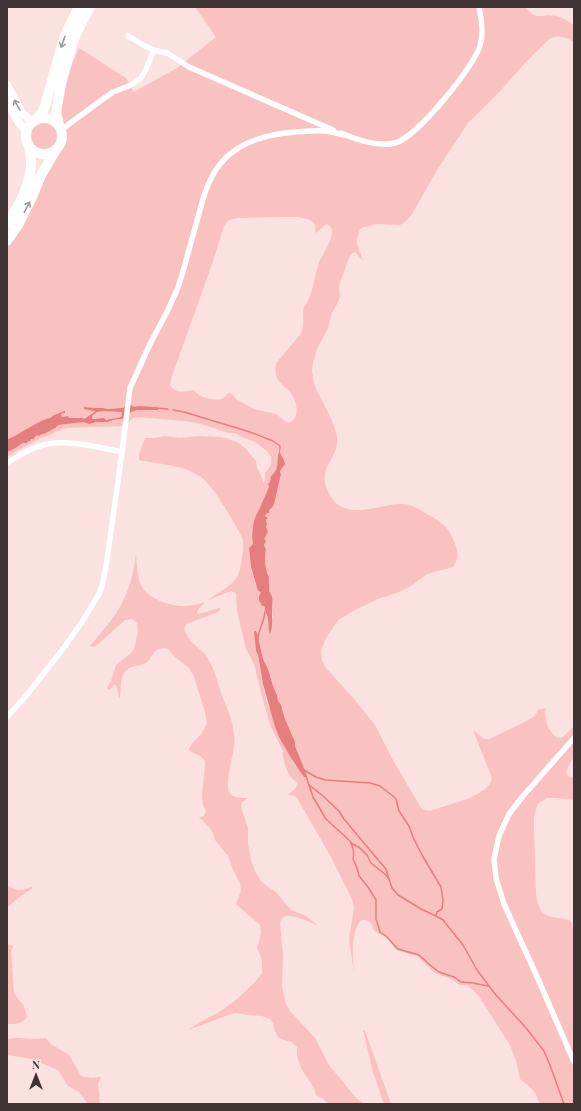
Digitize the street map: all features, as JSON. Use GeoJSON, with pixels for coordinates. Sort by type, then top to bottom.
{"type":"FeatureCollection","features":[{"type":"Feature","properties":{"kind":"highway"},"geometry":{"type":"LineString","coordinates":[[7,224],[24,194],[28,180],[31,164],[29,145],[26,137],[28,128],[42,113],[46,106],[62,45],[79,7]]}},
{"type":"Feature","properties":{"kind":"highway"},"geometry":{"type":"LineString","coordinates":[[7,241],[18,225],[41,175],[59,146],[62,138],[56,113],[61,83],[70,48],[90,7]]}},
{"type":"Feature","properties":{"kind":"highway"},"geometry":{"type":"LineString","coordinates":[[33,122],[44,118],[54,121],[60,127]]}},
{"type":"Feature","properties":{"kind":"highway"},"geometry":{"type":"LineString","coordinates":[[29,145],[35,151],[44,154],[52,152],[59,146]]}},
{"type":"Feature","properties":{"kind":"main road"},"geometry":{"type":"LineString","coordinates":[[7,85],[22,113],[33,122]]}},
{"type":"Feature","properties":{"kind":"main road"},"geometry":{"type":"LineString","coordinates":[[8,107],[27,132]]}},
{"type":"Feature","properties":{"kind":"street"},"geometry":{"type":"LineString","coordinates":[[7,717],[72,638],[99,594],[106,567],[128,400],[132,382],[177,290],[202,199],[210,179],[221,163],[236,149],[265,136],[305,131],[326,131],[371,142],[386,144],[399,142],[405,139],[443,100],[478,52],[482,32],[479,7]]}},
{"type":"Feature","properties":{"kind":"street"},"geometry":{"type":"LineString","coordinates":[[128,36],[154,50],[167,53],[189,67],[345,135]]}},
{"type":"Feature","properties":{"kind":"street"},"geometry":{"type":"LineString","coordinates":[[60,127],[113,92],[131,85],[141,78],[154,50]]}},
{"type":"Feature","properties":{"kind":"street"},"geometry":{"type":"LineString","coordinates":[[7,463],[32,449],[47,444],[69,443],[122,452]]}},
{"type":"Feature","properties":{"kind":"street"},"geometry":{"type":"LineString","coordinates":[[574,738],[509,814],[499,836],[495,851],[494,865],[498,887],[504,904],[574,1062]]}},
{"type":"Feature","properties":{"kind":"shaded area"},"geometry":{"type":"Polygon","coordinates":[[[195,7],[525,7],[536,16],[554,16],[565,19],[574,25],[574,42],[562,37],[549,39],[468,123],[437,170],[412,214],[406,221],[400,225],[377,224],[360,229],[357,244],[363,261],[355,252],[351,254],[348,260],[339,286],[340,297],[332,313],[328,328],[317,349],[312,371],[314,383],[332,421],[337,438],[337,446],[328,465],[325,478],[326,486],[334,501],[347,509],[355,510],[371,509],[395,504],[406,504],[412,506],[443,524],[451,534],[457,550],[457,559],[453,567],[427,574],[411,586],[378,599],[338,620],[326,638],[321,650],[322,660],[325,667],[375,725],[394,762],[421,808],[430,811],[470,798],[484,790],[490,784],[492,778],[473,730],[484,739],[489,739],[521,724],[535,716],[538,710],[546,708],[545,716],[547,725],[554,736],[558,738],[563,737],[574,726],[574,757],[566,772],[568,776],[574,778],[574,800],[547,798],[538,804],[534,817],[534,829],[536,893],[540,908],[543,913],[551,917],[570,920],[572,923],[574,939],[574,1104],[540,1104],[530,1087],[520,1079],[516,1061],[510,1045],[478,995],[467,985],[460,985],[451,979],[435,973],[417,956],[396,950],[387,938],[375,932],[370,922],[366,920],[360,921],[353,939],[354,973],[349,939],[354,908],[352,899],[331,857],[297,798],[295,796],[288,795],[295,788],[297,783],[287,771],[283,751],[271,727],[254,664],[246,649],[237,611],[236,593],[231,591],[208,600],[229,586],[236,579],[243,553],[242,537],[217,495],[201,477],[179,467],[139,460],[139,454],[145,438],[165,436],[179,438],[199,436],[221,437],[237,442],[245,448],[256,461],[257,468],[264,483],[265,473],[271,465],[271,457],[267,451],[255,442],[235,433],[229,433],[201,424],[185,421],[138,417],[133,418],[122,426],[66,428],[37,440],[18,450],[12,455],[7,456],[7,452],[23,443],[30,442],[31,439],[34,439],[34,436],[38,435],[38,437],[54,428],[57,428],[59,425],[82,422],[89,424],[96,422],[108,422],[120,420],[131,411],[138,409],[158,410],[156,407],[134,407],[131,405],[122,408],[108,409],[86,407],[86,409],[95,411],[84,419],[69,418],[68,416],[62,417],[61,414],[65,411],[57,413],[7,440],[7,247],[14,238],[43,178],[64,143],[65,135],[61,103],[72,64],[79,48],[126,78],[134,92],[177,68],[216,37],[195,7]],[[297,217],[237,218],[230,220],[224,226],[170,384],[176,391],[182,392],[194,390],[199,395],[210,399],[221,399],[229,393],[236,399],[254,409],[276,414],[289,423],[295,417],[297,409],[296,404],[290,392],[277,378],[276,364],[302,331],[304,307],[310,297],[316,271],[329,243],[332,232],[331,228],[327,224],[316,233],[313,222],[309,220],[297,217]],[[280,449],[278,453],[278,466],[275,473],[271,476],[268,484],[269,487],[256,517],[252,532],[253,544],[249,548],[251,570],[258,591],[261,592],[259,596],[265,607],[264,611],[268,619],[269,628],[273,616],[272,596],[269,591],[267,580],[269,577],[265,563],[266,549],[264,539],[267,533],[266,520],[268,519],[265,516],[272,508],[279,484],[280,471],[285,464],[279,453],[280,449]],[[256,631],[255,640],[267,703],[271,711],[275,727],[295,765],[306,773],[263,659],[256,631]]]}},
{"type":"Feature","properties":{"kind":"shaded area"},"geometry":{"type":"Polygon","coordinates":[[[45,121],[56,125],[60,136],[56,147],[45,151],[34,147],[30,136],[34,125],[45,121]]]}},
{"type":"Feature","properties":{"kind":"shaded area"},"geometry":{"type":"Polygon","coordinates":[[[131,405],[134,407],[156,407],[159,410],[137,410],[131,412],[123,419],[108,422],[96,422],[89,424],[83,422],[59,425],[56,428],[40,435],[39,437],[38,435],[35,436],[30,442],[23,443],[7,452],[7,440],[39,422],[64,411],[65,413],[61,414],[62,417],[68,416],[69,418],[84,419],[95,411],[84,409],[84,407],[108,409],[122,408],[131,405]],[[97,412],[92,416],[92,418],[104,418],[106,420],[117,418],[121,417],[121,412],[97,412]]]}},
{"type":"Feature","properties":{"kind":"shaded area"},"geometry":{"type":"Polygon","coordinates":[[[104,411],[122,413],[121,417],[114,419],[92,418],[92,416],[97,412],[104,411]]]}},
{"type":"Feature","properties":{"kind":"shaded area"},"geometry":{"type":"Polygon","coordinates":[[[280,449],[280,453],[285,464],[280,471],[281,474],[274,504],[269,513],[265,516],[268,518],[266,520],[266,526],[268,532],[264,539],[266,541],[264,545],[266,550],[265,564],[269,577],[269,591],[272,595],[272,625],[270,634],[265,607],[262,606],[259,601],[261,592],[258,591],[251,567],[249,548],[253,544],[252,532],[255,518],[269,487],[268,484],[271,476],[276,470],[280,449]]]}},
{"type":"Feature","properties":{"kind":"shaded area"},"geometry":{"type":"Polygon","coordinates":[[[136,555],[141,585],[144,590],[154,598],[178,606],[189,606],[205,602],[197,611],[199,614],[219,608],[221,609],[218,612],[186,624],[184,629],[187,636],[205,654],[210,662],[231,718],[234,742],[228,778],[228,790],[230,794],[238,798],[248,798],[242,802],[241,807],[248,828],[248,844],[251,860],[261,881],[276,892],[291,910],[306,916],[319,926],[298,917],[287,916],[282,918],[280,923],[283,956],[282,987],[286,1004],[290,1011],[315,1038],[329,1065],[356,1098],[364,1104],[329,1104],[316,1095],[314,1088],[301,1068],[297,1056],[297,1047],[292,1042],[278,1037],[270,1019],[262,1016],[236,1013],[188,1030],[218,1013],[236,1000],[255,982],[262,973],[261,957],[257,948],[261,931],[259,924],[236,904],[241,891],[240,883],[228,856],[215,840],[209,827],[199,817],[204,816],[206,811],[203,805],[202,796],[205,761],[189,749],[202,733],[207,723],[194,677],[189,668],[175,657],[168,649],[159,649],[146,663],[126,670],[122,679],[120,698],[116,685],[109,690],[107,688],[116,665],[134,649],[138,632],[137,623],[132,619],[125,620],[96,646],[90,646],[111,620],[124,600],[133,574],[136,555]]]}},
{"type":"Feature","properties":{"kind":"shaded area"},"geometry":{"type":"Polygon","coordinates":[[[254,631],[257,633],[263,659],[307,777],[304,777],[291,758],[275,727],[263,684],[256,651],[254,631]]]}},
{"type":"Feature","properties":{"kind":"shaded area"},"geometry":{"type":"Polygon","coordinates":[[[7,885],[17,890],[33,888],[19,897],[7,908],[7,885]]]}},
{"type":"Feature","properties":{"kind":"shaded area"},"geometry":{"type":"Polygon","coordinates":[[[7,944],[13,946],[11,950],[14,993],[23,1004],[27,1017],[21,1022],[13,1024],[7,1024],[7,944]]]}},
{"type":"Feature","properties":{"kind":"shaded area"},"geometry":{"type":"Polygon","coordinates":[[[363,1030],[365,1031],[391,1104],[384,1104],[373,1072],[363,1030]]]}},
{"type":"Feature","properties":{"kind":"shaded area"},"geometry":{"type":"Polygon","coordinates":[[[46,1038],[51,1044],[69,1055],[81,1076],[91,1078],[101,1077],[98,1083],[100,1104],[88,1104],[79,1092],[68,1086],[58,1070],[32,1059],[7,1055],[7,1039],[46,1038]]]}},
{"type":"Feature","properties":{"kind":"waterway"},"geometry":{"type":"LineString","coordinates":[[155,408],[168,409]]}},
{"type":"Feature","properties":{"kind":"waterway"},"geometry":{"type":"LineString","coordinates":[[173,410],[250,432],[273,441],[280,446],[280,449]]}},
{"type":"Feature","properties":{"kind":"waterway"},"geometry":{"type":"LineString","coordinates":[[258,640],[265,611]]}},
{"type":"Feature","properties":{"kind":"waterway"},"geometry":{"type":"LineString","coordinates":[[304,770],[325,780],[370,783],[380,786],[396,799],[399,811],[409,826],[422,855],[441,887],[443,900],[442,909],[437,912],[436,916],[443,920],[463,945],[477,970],[496,995],[527,1029],[544,1051],[564,1104]]}},
{"type":"Feature","properties":{"kind":"waterway"},"geometry":{"type":"LineString","coordinates":[[306,776],[313,797],[326,819],[351,843],[354,852],[353,859],[359,876],[376,900],[376,919],[380,932],[386,936],[398,949],[419,955],[439,972],[454,977],[461,982],[488,986]]}},
{"type":"Feature","properties":{"kind":"waterway"},"geometry":{"type":"LineString","coordinates":[[309,785],[339,811],[386,869],[389,879]]}},
{"type":"Feature","properties":{"kind":"waterway"},"geometry":{"type":"LineString","coordinates":[[351,843],[360,848],[367,855],[371,863],[386,875],[392,888],[398,895],[436,916]]}}]}
